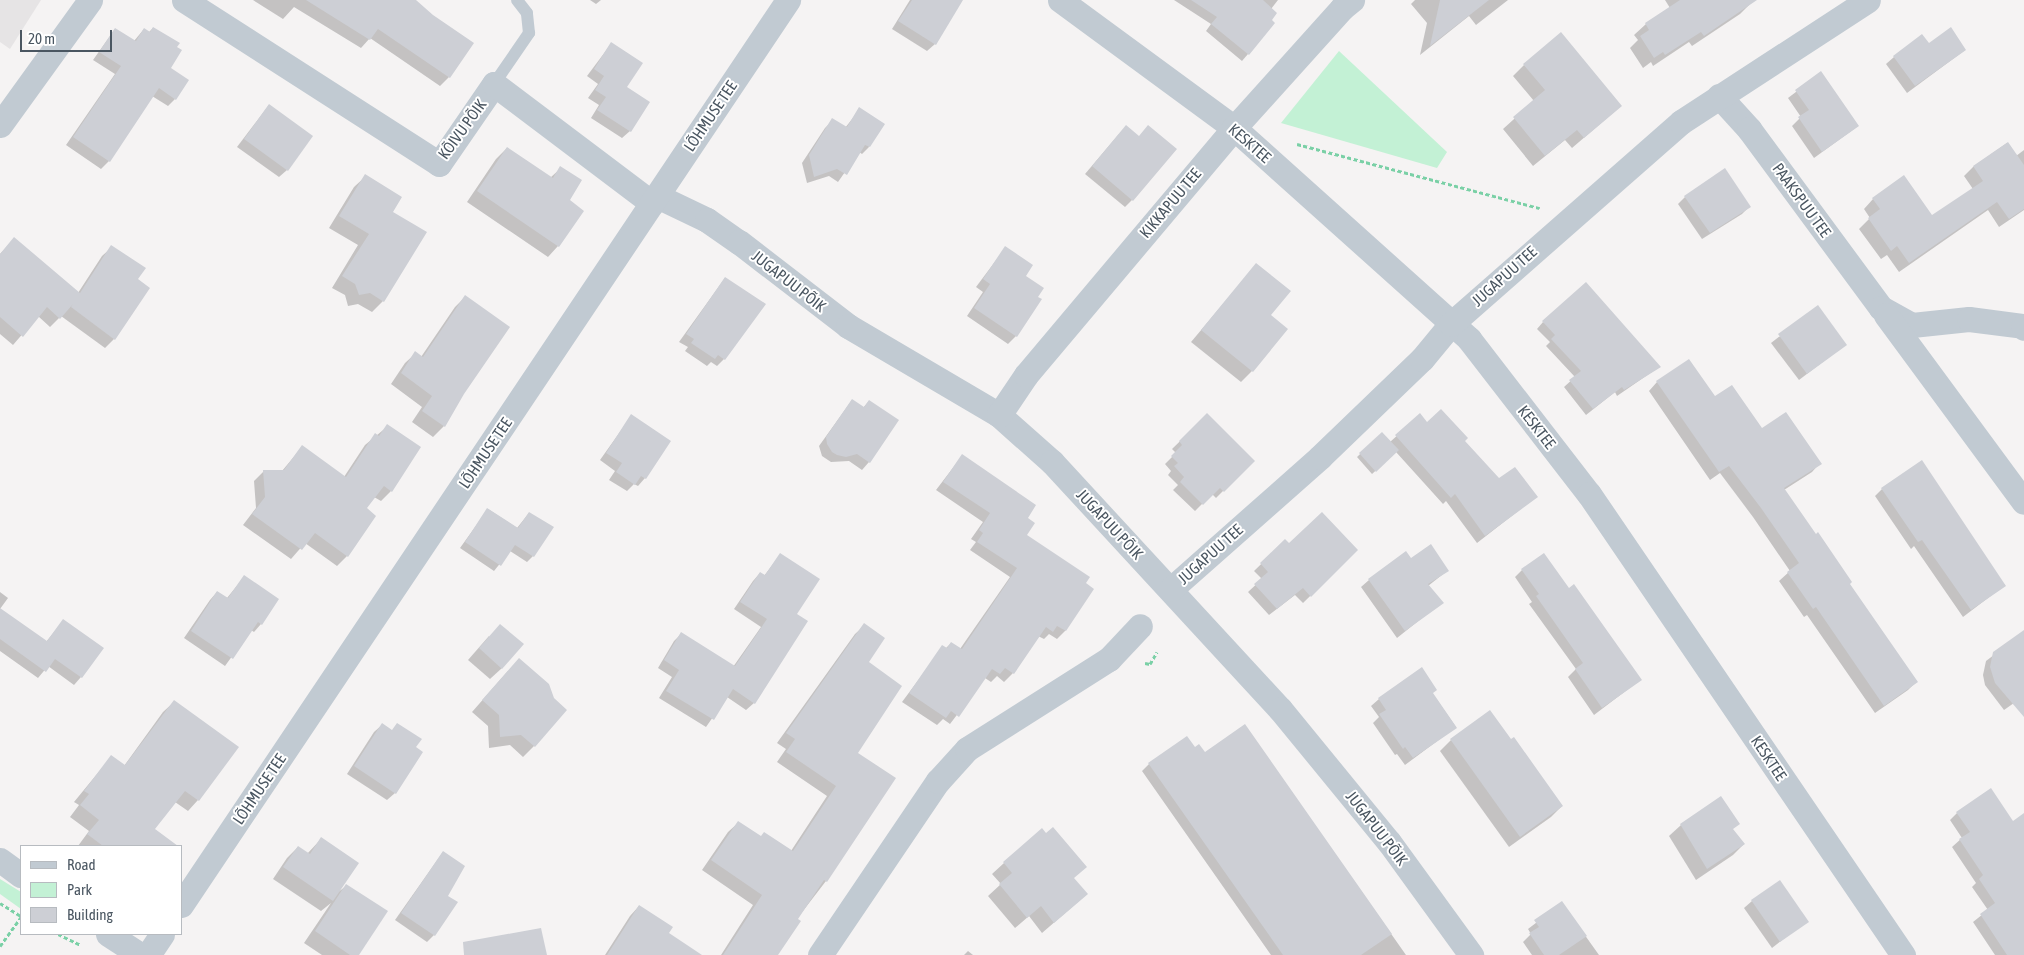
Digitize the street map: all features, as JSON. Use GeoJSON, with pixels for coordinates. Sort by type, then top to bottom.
{"type":"FeatureCollection","features":[{"type":"Feature","properties":{"kind":"street"},"geometry":{"type":"LineString","coordinates":[[0,125],[90,0]]}},
{"type":"Feature","properties":{"kind":"street","name":"KÕIVU PÕIK"},"geometry":{"type":"LineString","coordinates":[[184,0],[439,164],[494,84],[654,199]]}},
{"type":"Feature","properties":{"kind":"street","name":"LÕHMUSE TEE"},"geometry":{"type":"LineString","coordinates":[[182,904],[788,0]]}},
{"type":"Feature","properties":{"kind":"street","name":"KESKTEE"},"geometry":{"type":"LineString","coordinates":[[1060,0],[1234,128],[1469,339],[1589,494],[1903,955]]}},
{"type":"Feature","properties":{"kind":"street","name":"KIKKAPUU TEE"},"geometry":{"type":"LineString","coordinates":[[998,415],[1026,374],[1234,128],[1342,8],[1352,0]]}},
{"type":"Feature","properties":{"kind":"street","name":"JUGAPUU TEE"},"geometry":{"type":"LineString","coordinates":[[1171,589],[1326,451],[1422,359],[1451,324],[1681,122],[1718,96],[1868,0]]}},
{"type":"Feature","properties":{"kind":"street","name":"PAAKSPUU TEE"},"geometry":{"type":"LineString","coordinates":[[1718,96],[1749,129],[2024,502]]}},
{"type":"Feature","properties":{"kind":"street","name":"JUGAPUU PÕIK"},"geometry":{"type":"LineString","coordinates":[[654,199],[707,220],[740,242],[848,326],[998,415],[1052,462],[1280,709],[1389,842],[1471,955]]}},
{"type":"Feature","properties":{"kind":"street","name":"PAAKSPUU TEE"},"geometry":{"type":"LineString","coordinates":[[1881,308],[1912,325],[1969,319],[2022,326],[2024,328]]}},
{"type":"Feature","properties":{"kind":"street"},"geometry":{"type":"LineString","coordinates":[[820,955],[938,781],[967,750],[1109,659],[1140,626]]}},
{"type":"Feature","properties":{"kind":"street"},"geometry":{"type":"LineString","coordinates":[[0,860],[20,874]]}},
{"type":"Feature","properties":{"kind":"street"},"geometry":{"type":"LineString","coordinates":[[110,935],[140,955]]}},
{"type":"Feature","properties":{"kind":"street"},"geometry":{"type":"LineString","coordinates":[[148,955],[161,935]]}},
{"type":"Feature","properties":{"kind":"lane"},"geometry":{"type":"LineString","coordinates":[[494,84],[529,33],[527,13],[517,0]]}},
{"type":"Feature","properties":{"kind":"path"},"geometry":{"type":"LineString","coordinates":[[1290,143],[1572,217]]}},
{"type":"Feature","properties":{"kind":"path"},"geometry":{"type":"LineString","coordinates":[[0,903],[20,916]]}},
{"type":"Feature","properties":{"kind":"path"},"geometry":{"type":"LineString","coordinates":[[0,946],[20,918]]}},
{"type":"Feature","properties":{"kind":"path"},"geometry":{"type":"LineString","coordinates":[[60,935],[84,946]]}},
{"type":"Feature","properties":{"kind":"shaded area"},"geometry":{"type":"Polygon","coordinates":[[[0,0],[41,0],[10,49],[0,42],[0,0]]]}},
{"type":"Feature","properties":{"kind":"green space"},"geometry":{"type":"Polygon","coordinates":[[[1339,51],[1447,152],[1437,168],[1281,123],[1339,51]]]}},
{"type":"Feature","properties":{"kind":"green space"},"geometry":{"type":"Polygon","coordinates":[[[0,879],[20,891],[20,908],[0,894],[0,879]]]}},
{"type":"Feature","properties":{"kind":"building"},"geometry":{"type":"Polygon","coordinates":[[[306,0],[416,0],[433,15],[474,43],[450,78],[378,29],[370,40],[306,0]]]}},
{"type":"Feature","properties":{"kind":"building"},"geometry":{"type":"Polygon","coordinates":[[[912,0],[963,0],[936,45],[898,21],[912,0]]]}},
{"type":"Feature","properties":{"kind":"building"},"geometry":{"type":"Polygon","coordinates":[[[1191,0],[1263,0],[1277,13],[1272,20],[1275,23],[1249,55],[1211,24],[1217,17],[1191,0]]]}},
{"type":"Feature","properties":{"kind":"building"},"geometry":{"type":"Polygon","coordinates":[[[1440,0],[1489,0],[1430,46],[1440,0]]]}},
{"type":"Feature","properties":{"kind":"building"},"geometry":{"type":"Polygon","coordinates":[[[1680,0],[1757,0],[1704,36],[1701,32],[1665,55],[1663,52],[1654,58],[1640,36],[1649,30],[1645,23],[1680,0]]]}},
{"type":"Feature","properties":{"kind":"building"},"geometry":{"type":"Polygon","coordinates":[[[153,27],[180,43],[177,47],[182,50],[171,68],[189,80],[176,100],[159,88],[110,162],[73,137],[121,66],[99,52],[115,28],[136,41],[144,28],[150,32],[153,27]]]}},
{"type":"Feature","properties":{"kind":"building"},"geometry":{"type":"Polygon","coordinates":[[[1951,27],[1966,50],[1915,86],[1893,56],[1922,34],[1929,43],[1951,27]]]}},
{"type":"Feature","properties":{"kind":"building"},"geometry":{"type":"Polygon","coordinates":[[[1561,32],[1622,106],[1584,138],[1577,130],[1545,156],[1513,117],[1545,90],[1523,64],[1561,32]]]}},
{"type":"Feature","properties":{"kind":"building"},"geometry":{"type":"Polygon","coordinates":[[[611,42],[643,63],[627,87],[650,102],[631,132],[597,110],[606,97],[595,90],[604,76],[594,69],[611,42]]]}},
{"type":"Feature","properties":{"kind":"building"},"geometry":{"type":"Polygon","coordinates":[[[1821,71],[1859,126],[1822,152],[1798,117],[1809,110],[1795,90],[1821,71]]]}},
{"type":"Feature","properties":{"kind":"building"},"geometry":{"type":"Polygon","coordinates":[[[269,104],[313,136],[288,171],[244,139],[269,104]]]}},
{"type":"Feature","properties":{"kind":"building"},"geometry":{"type":"Polygon","coordinates":[[[859,107],[885,124],[870,147],[865,145],[847,175],[837,169],[814,177],[809,155],[832,118],[847,127],[859,107]]]}},
{"type":"Feature","properties":{"kind":"building"},"geometry":{"type":"Polygon","coordinates":[[[1126,125],[1139,136],[1148,125],[1177,149],[1133,201],[1092,166],[1126,125]]]}},
{"type":"Feature","properties":{"kind":"building"},"geometry":{"type":"Polygon","coordinates":[[[2008,142],[2024,165],[2024,209],[2009,219],[1997,202],[1909,263],[1897,246],[1891,251],[1868,218],[1880,209],[1872,198],[1904,175],[1932,215],[1983,181],[1973,166],[2008,142]]]}},
{"type":"Feature","properties":{"kind":"building"},"geometry":{"type":"Polygon","coordinates":[[[507,147],[553,178],[560,166],[582,180],[570,200],[584,211],[559,247],[477,191],[507,147]]]}},
{"type":"Feature","properties":{"kind":"building"},"geometry":{"type":"Polygon","coordinates":[[[1725,168],[1751,207],[1710,233],[1684,196],[1725,168]]]}},
{"type":"Feature","properties":{"kind":"building"},"geometry":{"type":"Polygon","coordinates":[[[365,174],[402,197],[393,212],[427,232],[384,302],[370,293],[359,295],[355,284],[342,276],[369,234],[339,216],[365,174]]]}},
{"type":"Feature","properties":{"kind":"building"},"geometry":{"type":"Polygon","coordinates":[[[14,237],[80,293],[111,245],[146,268],[138,279],[150,288],[115,340],[71,307],[73,304],[60,319],[47,307],[23,337],[0,317],[0,254],[14,237]]]}},
{"type":"Feature","properties":{"kind":"building"},"geometry":{"type":"Polygon","coordinates":[[[1005,246],[1033,265],[1026,276],[1044,288],[1038,297],[1042,299],[1017,337],[974,308],[990,284],[983,279],[1005,246]]]}},
{"type":"Feature","properties":{"kind":"building"},"geometry":{"type":"Polygon","coordinates":[[[1256,263],[1291,291],[1271,315],[1288,329],[1253,372],[1201,330],[1256,263]]]}},
{"type":"Feature","properties":{"kind":"building"},"geometry":{"type":"Polygon","coordinates":[[[725,277],[766,304],[725,360],[718,355],[715,359],[691,343],[694,339],[686,334],[725,277]]]}},
{"type":"Feature","properties":{"kind":"building"},"geometry":{"type":"Polygon","coordinates":[[[1586,282],[1661,367],[1624,390],[1622,387],[1593,409],[1569,380],[1581,371],[1551,339],[1555,335],[1542,321],[1586,282]]]}},
{"type":"Feature","properties":{"kind":"building"},"geometry":{"type":"Polygon","coordinates":[[[465,295],[510,327],[464,394],[445,427],[422,411],[432,396],[401,373],[415,351],[423,357],[465,295]]]}},
{"type":"Feature","properties":{"kind":"building"},"geometry":{"type":"Polygon","coordinates":[[[1818,305],[1847,345],[1807,374],[1778,334],[1818,305]]]}},
{"type":"Feature","properties":{"kind":"building"},"geometry":{"type":"Polygon","coordinates":[[[1689,359],[1715,396],[1732,385],[1762,428],[1786,412],[1822,464],[1784,488],[1816,534],[1818,532],[1852,582],[1850,584],[1918,682],[1884,706],[1816,607],[1813,609],[1787,572],[1799,563],[1761,508],[1729,466],[1719,472],[1656,381],[1689,359]]]}},
{"type":"Feature","properties":{"kind":"building"},"geometry":{"type":"Polygon","coordinates":[[[852,399],[864,407],[869,400],[899,420],[870,463],[857,454],[846,457],[837,455],[832,452],[827,444],[826,437],[852,399]]]}},
{"type":"Feature","properties":{"kind":"building"},"geometry":{"type":"Polygon","coordinates":[[[1441,409],[1468,438],[1465,441],[1499,478],[1515,467],[1538,497],[1485,536],[1455,494],[1451,498],[1395,435],[1420,413],[1427,422],[1441,409]]]}},
{"type":"Feature","properties":{"kind":"building"},"geometry":{"type":"Polygon","coordinates":[[[1207,413],[1255,461],[1224,492],[1220,488],[1203,505],[1180,482],[1184,477],[1174,466],[1178,463],[1171,456],[1182,445],[1179,441],[1207,413]]]}},
{"type":"Feature","properties":{"kind":"building"},"geometry":{"type":"Polygon","coordinates":[[[631,414],[671,441],[646,479],[641,476],[635,485],[616,472],[622,463],[606,453],[631,414]]]}},
{"type":"Feature","properties":{"kind":"building"},"geometry":{"type":"Polygon","coordinates":[[[387,424],[421,447],[392,492],[384,486],[367,508],[376,516],[348,557],[315,533],[302,550],[252,514],[265,497],[263,470],[284,470],[302,445],[346,477],[375,433],[379,436],[387,424]]]}},
{"type":"Feature","properties":{"kind":"building"},"geometry":{"type":"Polygon","coordinates":[[[1382,432],[1399,450],[1376,472],[1359,453],[1382,432]]]}},
{"type":"Feature","properties":{"kind":"building"},"geometry":{"type":"Polygon","coordinates":[[[962,454],[1036,505],[1028,518],[1035,523],[1027,535],[1090,577],[1086,583],[1094,589],[1066,631],[1057,626],[1053,632],[1046,627],[1014,674],[1005,668],[1000,674],[992,669],[959,717],[951,711],[946,718],[909,693],[942,645],[947,648],[951,642],[962,649],[1017,568],[977,542],[983,533],[979,530],[990,513],[943,482],[962,454]]]}},
{"type":"Feature","properties":{"kind":"building"},"geometry":{"type":"Polygon","coordinates":[[[1922,460],[2006,586],[1971,610],[1922,540],[1918,542],[1881,488],[1922,460]]]}},
{"type":"Feature","properties":{"kind":"building"},"geometry":{"type":"Polygon","coordinates":[[[487,508],[518,528],[529,512],[554,527],[534,557],[515,545],[501,566],[465,542],[487,508]]]}},
{"type":"Feature","properties":{"kind":"building"},"geometry":{"type":"Polygon","coordinates":[[[1322,512],[1358,550],[1311,597],[1303,588],[1277,609],[1254,584],[1268,572],[1260,563],[1285,539],[1289,543],[1322,512]]]}},
{"type":"Feature","properties":{"kind":"building"},"geometry":{"type":"Polygon","coordinates":[[[1431,544],[1449,571],[1428,584],[1444,603],[1405,631],[1368,579],[1406,551],[1411,558],[1431,544]]]}},
{"type":"Feature","properties":{"kind":"building"},"geometry":{"type":"Polygon","coordinates":[[[780,553],[820,579],[797,614],[808,621],[755,704],[733,689],[714,720],[666,691],[679,670],[664,660],[681,632],[735,666],[767,619],[740,602],[760,572],[765,575],[780,553]]]}},
{"type":"Feature","properties":{"kind":"building"},"geometry":{"type":"Polygon","coordinates":[[[1544,553],[1569,588],[1574,584],[1642,680],[1602,708],[1575,669],[1583,663],[1536,596],[1539,594],[1521,569],[1544,553]]]}},
{"type":"Feature","properties":{"kind":"building"},"geometry":{"type":"Polygon","coordinates":[[[244,575],[279,599],[262,625],[258,622],[233,659],[191,631],[217,591],[228,598],[244,575]]]}},
{"type":"Feature","properties":{"kind":"building"},"geometry":{"type":"Polygon","coordinates":[[[0,608],[47,641],[63,619],[104,648],[82,678],[55,659],[46,672],[0,639],[0,608]]]}},
{"type":"Feature","properties":{"kind":"building"},"geometry":{"type":"Polygon","coordinates":[[[864,623],[885,638],[869,662],[902,686],[858,753],[896,778],[827,882],[824,880],[798,919],[801,921],[778,955],[723,955],[762,895],[711,860],[738,821],[761,836],[764,832],[793,851],[836,786],[786,752],[795,739],[786,733],[864,623]]]}},
{"type":"Feature","properties":{"kind":"building"},"geometry":{"type":"Polygon","coordinates":[[[500,624],[524,644],[502,669],[479,648],[500,624]]]}},
{"type":"Feature","properties":{"kind":"building"},"geometry":{"type":"Polygon","coordinates":[[[2024,630],[2024,717],[1995,683],[1990,667],[1993,652],[2024,630]]]}},
{"type":"Feature","properties":{"kind":"building"},"geometry":{"type":"Polygon","coordinates":[[[519,658],[549,684],[554,698],[567,710],[535,747],[521,735],[500,737],[499,715],[482,700],[519,658]]]}},
{"type":"Feature","properties":{"kind":"building"},"geometry":{"type":"Polygon","coordinates":[[[1422,667],[1437,690],[1433,693],[1457,728],[1413,758],[1405,747],[1403,749],[1379,714],[1386,710],[1378,698],[1422,667]]]}},
{"type":"Feature","properties":{"kind":"building"},"geometry":{"type":"Polygon","coordinates":[[[174,700],[239,747],[199,801],[185,791],[155,829],[177,845],[102,845],[87,834],[99,820],[80,805],[89,794],[84,791],[111,755],[125,765],[174,700]]]}},
{"type":"Feature","properties":{"kind":"building"},"geometry":{"type":"Polygon","coordinates":[[[1490,710],[1511,739],[1514,737],[1563,806],[1520,837],[1450,739],[1490,710]]]}},
{"type":"Feature","properties":{"kind":"building"},"geometry":{"type":"Polygon","coordinates":[[[382,723],[392,730],[397,723],[422,739],[416,747],[423,752],[396,794],[354,766],[382,723]]]}},
{"type":"Feature","properties":{"kind":"building"},"geometry":{"type":"Polygon","coordinates":[[[1245,724],[1392,934],[1361,955],[1283,955],[1148,763],[1187,736],[1195,747],[1199,744],[1205,752],[1245,724]]]}},
{"type":"Feature","properties":{"kind":"building"},"geometry":{"type":"Polygon","coordinates":[[[1991,788],[2013,821],[2024,813],[2024,955],[2007,955],[1980,914],[1995,903],[1979,879],[1983,875],[1959,839],[1970,832],[1956,812],[1991,788]]]}},
{"type":"Feature","properties":{"kind":"building"},"geometry":{"type":"Polygon","coordinates":[[[1721,796],[1740,824],[1733,829],[1745,844],[1707,869],[1680,824],[1721,796]]]}},
{"type":"Feature","properties":{"kind":"building"},"geometry":{"type":"Polygon","coordinates":[[[1053,827],[1087,867],[1074,878],[1088,894],[1054,923],[1041,906],[1027,918],[999,884],[1012,873],[1003,862],[1042,828],[1046,833],[1053,827]]]}},
{"type":"Feature","properties":{"kind":"building"},"geometry":{"type":"Polygon","coordinates":[[[321,837],[359,863],[333,901],[283,867],[298,846],[310,854],[321,837]]]}},
{"type":"Feature","properties":{"kind":"building"},"geometry":{"type":"Polygon","coordinates":[[[443,851],[465,866],[448,896],[458,902],[435,936],[401,913],[443,851]]]}},
{"type":"Feature","properties":{"kind":"building"},"geometry":{"type":"Polygon","coordinates":[[[1780,880],[1809,922],[1780,942],[1751,900],[1780,880]]]}},
{"type":"Feature","properties":{"kind":"building"},"geometry":{"type":"Polygon","coordinates":[[[346,884],[388,911],[359,955],[350,955],[315,931],[346,884]]]}},
{"type":"Feature","properties":{"kind":"building"},"geometry":{"type":"Polygon","coordinates":[[[1562,901],[1587,936],[1559,955],[1544,955],[1529,933],[1539,927],[1534,920],[1562,901]]]}},
{"type":"Feature","properties":{"kind":"building"},"geometry":{"type":"Polygon","coordinates":[[[639,905],[673,927],[669,933],[702,955],[607,955],[639,905]]]}},
{"type":"Feature","properties":{"kind":"building"},"geometry":{"type":"Polygon","coordinates":[[[541,928],[547,955],[464,955],[463,942],[541,928]]]}}]}
